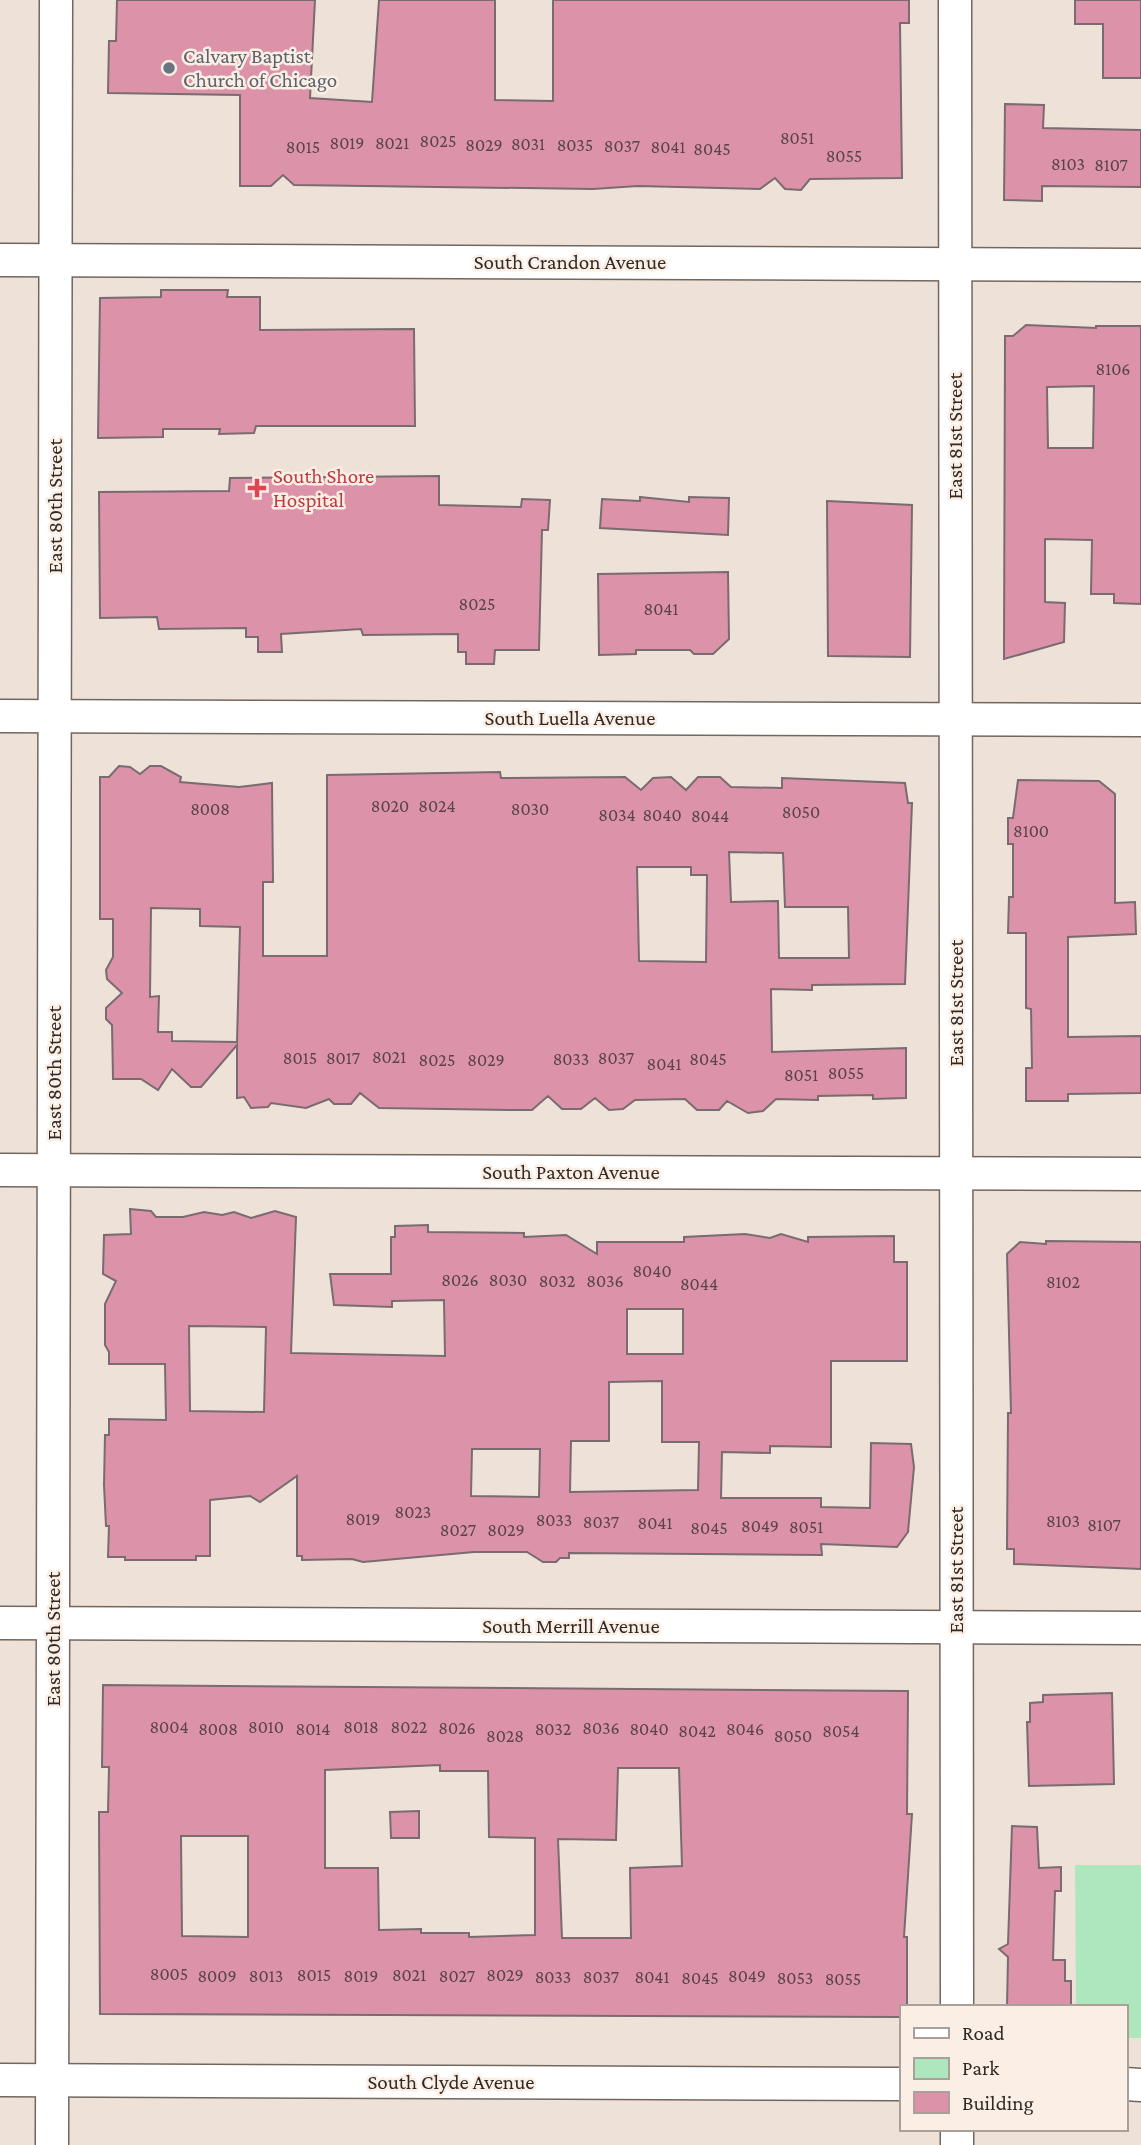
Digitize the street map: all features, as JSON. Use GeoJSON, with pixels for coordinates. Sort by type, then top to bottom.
{"type":"FeatureCollection","features":[{"type":"Feature","properties":{"kind":"street","name":"East 80th Street"},"geometry":{"type":"LineString","coordinates":[[52,2145],[56,0]]}},
{"type":"Feature","properties":{"kind":"street","name":"East 81st Street"},"geometry":{"type":"LineString","coordinates":[[955,0],[957,2005]]}},
{"type":"Feature","properties":{"kind":"street","name":"South Crandon Avenue"},"geometry":{"type":"LineString","coordinates":[[0,260],[1141,265]]}},
{"type":"Feature","properties":{"kind":"street","name":"South Luella Avenue"},"geometry":{"type":"LineString","coordinates":[[0,716],[1141,720]]}},
{"type":"Feature","properties":{"kind":"street","name":"South Paxton Avenue"},"geometry":{"type":"LineString","coordinates":[[0,1170],[1141,1174]]}},
{"type":"Feature","properties":{"kind":"street","name":"South Merrill Avenue"},"geometry":{"type":"LineString","coordinates":[[0,1623],[1141,1628]]}},
{"type":"Feature","properties":{"kind":"street","name":"South Clyde Avenue"},"geometry":{"type":"LineString","coordinates":[[0,2080],[900,2084]]}},
{"type":"Feature","properties":{"kind":"green space"},"geometry":{"type":"Polygon","coordinates":[[[1075,1865],[1141,1865],[1141,2038],[1127,2038],[1127,2005],[1076,2005],[1075,1865]]]}},
{"type":"Feature","properties":{"kind":"building"},"geometry":{"type":"Polygon","coordinates":[[[117,0],[315,0],[310,98],[372,102],[379,0],[495,0],[495,100],[553,101],[553,0],[909,0],[909,23],[900,23],[902,178],[810,179],[801,190],[785,189],[775,178],[760,189],[294,185],[283,175],[271,186],[240,186],[240,95],[108,93],[109,41],[116,41],[117,0]]]}},
{"type":"Feature","properties":{"kind":"building"},"geometry":{"type":"Polygon","coordinates":[[[1075,0],[1141,0],[1141,78],[1103,78],[1103,24],[1075,24],[1075,0]]]}},
{"type":"Feature","properties":{"kind":"building"},"geometry":{"type":"Polygon","coordinates":[[[1005,104],[1044,105],[1043,128],[1141,130],[1141,187],[1042,186],[1042,201],[1004,200],[1005,104]]]}},
{"type":"Feature","properties":{"kind":"building"},"geometry":{"type":"Polygon","coordinates":[[[161,290],[228,290],[227,297],[260,297],[260,330],[414,329],[415,426],[256,426],[254,433],[219,434],[220,429],[163,429],[163,437],[98,438],[100,298],[161,297],[161,290]]]}},
{"type":"Feature","properties":{"kind":"building"},"geometry":{"type":"Polygon","coordinates":[[[1026,325],[1096,328],[1141,326],[1141,604],[1114,603],[1114,594],[1091,594],[1092,540],[1045,539],[1045,602],[1065,603],[1064,642],[1004,659],[1005,336],[1013,336],[1026,325]],[[1094,386],[1047,387],[1048,448],[1093,448],[1094,386]]]}},
{"type":"Feature","properties":{"kind":"building"},"geometry":{"type":"Polygon","coordinates":[[[439,476],[439,505],[521,507],[522,499],[550,500],[548,530],[542,530],[539,650],[495,650],[494,664],[466,664],[466,652],[458,652],[458,634],[363,635],[361,629],[281,634],[282,652],[258,652],[258,637],[246,637],[246,628],[159,629],[157,617],[100,618],[99,492],[229,491],[230,478],[439,476]]]}},
{"type":"Feature","properties":{"kind":"building"},"geometry":{"type":"Polygon","coordinates":[[[640,497],[689,502],[689,497],[729,498],[728,535],[600,528],[602,499],[640,501],[640,497]]]}},
{"type":"Feature","properties":{"kind":"building"},"geometry":{"type":"Polygon","coordinates":[[[827,501],[912,505],[910,657],[828,656],[827,501]]]}},
{"type":"Feature","properties":{"kind":"building"},"geometry":{"type":"Polygon","coordinates":[[[728,572],[729,639],[713,654],[694,654],[690,650],[636,650],[636,654],[599,655],[598,574],[728,572]]]}},
{"type":"Feature","properties":{"kind":"building"},"geometry":{"type":"Polygon","coordinates":[[[119,766],[130,767],[140,774],[150,766],[161,766],[181,777],[180,782],[239,787],[272,783],[273,882],[263,882],[263,956],[327,956],[327,775],[500,772],[501,778],[625,777],[641,790],[653,778],[671,777],[686,790],[698,777],[720,777],[731,787],[782,788],[782,778],[905,783],[908,803],[912,803],[905,984],[812,985],[812,990],[771,989],[772,1052],[906,1048],[906,1098],[873,1099],[873,1095],[818,1096],[818,1100],[776,1099],[763,1111],[748,1113],[727,1101],[719,1110],[697,1110],[685,1099],[635,1100],[623,1109],[609,1110],[595,1098],[581,1109],[562,1109],[548,1096],[532,1110],[379,1108],[360,1093],[351,1104],[334,1104],[329,1099],[306,1108],[271,1103],[268,1107],[251,1108],[244,1097],[237,1098],[237,1045],[201,1087],[191,1087],[172,1069],[158,1090],[141,1079],[113,1079],[112,1025],[106,1019],[106,1008],[122,993],[107,979],[106,970],[113,957],[113,919],[100,919],[100,777],[109,777],[119,766]],[[729,852],[731,902],[778,901],[779,958],[849,958],[848,907],[785,907],[783,853],[729,852]],[[637,867],[639,961],[706,962],[707,875],[691,875],[691,867],[637,867]],[[151,908],[150,997],[159,996],[158,1032],[172,1032],[172,1041],[237,1042],[240,927],[200,926],[200,909],[151,908]]]}},
{"type":"Feature","properties":{"kind":"building"},"geometry":{"type":"Polygon","coordinates":[[[1018,780],[1099,781],[1115,794],[1115,903],[1135,902],[1136,934],[1068,937],[1068,1037],[1141,1036],[1141,1093],[1068,1094],[1068,1101],[1026,1101],[1026,1068],[1032,1068],[1031,1009],[1026,1008],[1026,933],[1008,933],[1009,897],[1013,897],[1013,844],[1008,844],[1008,818],[1013,818],[1018,780]]]}},
{"type":"Feature","properties":{"kind":"building"},"geometry":{"type":"Polygon","coordinates":[[[130,1209],[151,1211],[156,1217],[183,1217],[204,1212],[222,1215],[234,1212],[251,1218],[275,1211],[296,1217],[291,1353],[445,1356],[444,1300],[392,1301],[392,1307],[334,1305],[330,1274],[391,1274],[391,1237],[395,1237],[395,1226],[428,1225],[428,1232],[524,1233],[524,1237],[566,1235],[597,1254],[597,1242],[684,1242],[684,1237],[745,1234],[770,1238],[781,1234],[808,1242],[808,1237],[894,1236],[894,1262],[907,1262],[907,1361],[831,1361],[831,1447],[770,1446],[770,1453],[722,1452],[721,1498],[821,1498],[821,1507],[870,1508],[871,1443],[911,1444],[914,1467],[908,1532],[897,1547],[821,1544],[822,1555],[569,1553],[569,1558],[543,1562],[527,1552],[474,1552],[363,1562],[352,1559],[302,1560],[302,1556],[297,1556],[297,1476],[260,1502],[250,1496],[210,1500],[210,1556],[196,1556],[196,1560],[125,1560],[125,1557],[108,1557],[109,1526],[106,1526],[104,1485],[105,1435],[109,1435],[109,1419],[166,1420],[165,1364],[109,1364],[109,1352],[105,1345],[105,1304],[116,1281],[103,1274],[104,1235],[131,1234],[130,1209]],[[627,1309],[627,1354],[683,1354],[683,1309],[627,1309]],[[189,1326],[190,1411],[264,1412],[266,1327],[189,1326]],[[662,1381],[609,1382],[609,1441],[571,1441],[570,1492],[698,1490],[699,1442],[662,1442],[662,1381]],[[472,1449],[471,1496],[539,1497],[540,1449],[472,1449]]]}},
{"type":"Feature","properties":{"kind":"building"},"geometry":{"type":"Polygon","coordinates":[[[1046,1241],[1141,1242],[1141,1569],[1014,1564],[1014,1549],[1007,1549],[1008,1413],[1011,1413],[1007,1254],[1020,1242],[1046,1244],[1046,1241]]]}},
{"type":"Feature","properties":{"kind":"building"},"geometry":{"type":"Polygon","coordinates":[[[103,1685],[908,1691],[907,1814],[912,1814],[904,1937],[907,1937],[907,2005],[900,2005],[900,2017],[100,2014],[99,1812],[108,1812],[109,1767],[102,1767],[103,1685]],[[440,1765],[325,1770],[325,1868],[378,1868],[379,1930],[421,1929],[421,1933],[469,1933],[469,1937],[535,1935],[535,1838],[489,1837],[488,1771],[440,1771],[440,1765]],[[618,1768],[616,1840],[558,1839],[562,1938],[631,1938],[630,1868],[682,1866],[679,1768],[618,1768]],[[181,1836],[182,1936],[248,1937],[248,1836],[181,1836]]]}},
{"type":"Feature","properties":{"kind":"building"},"geometry":{"type":"Polygon","coordinates":[[[1112,1693],[1114,1784],[1029,1786],[1027,1722],[1030,1722],[1030,1703],[1043,1702],[1043,1695],[1112,1693]]]}},
{"type":"Feature","properties":{"kind":"building"},"geometry":{"type":"Polygon","coordinates":[[[419,1811],[419,1838],[391,1838],[390,1812],[419,1811]]]}},
{"type":"Feature","properties":{"kind":"building"},"geometry":{"type":"Polygon","coordinates":[[[1012,1826],[1037,1827],[1039,1868],[1061,1867],[1061,1891],[1055,1891],[1053,1960],[1065,1960],[1065,1981],[1071,1981],[1071,2005],[1007,2005],[1008,1957],[999,1949],[1008,1944],[1012,1826]]]}},
{"type":"Feature","properties":{"kind":"place","name":"Calvary Baptist Church of Chicago"},"geometry":{"type":"Point","coordinates":[169,68]}},
{"type":"Feature","properties":{"kind":"place","name":"South Shore Hospital"},"geometry":{"type":"Point","coordinates":[257,488]}}]}
